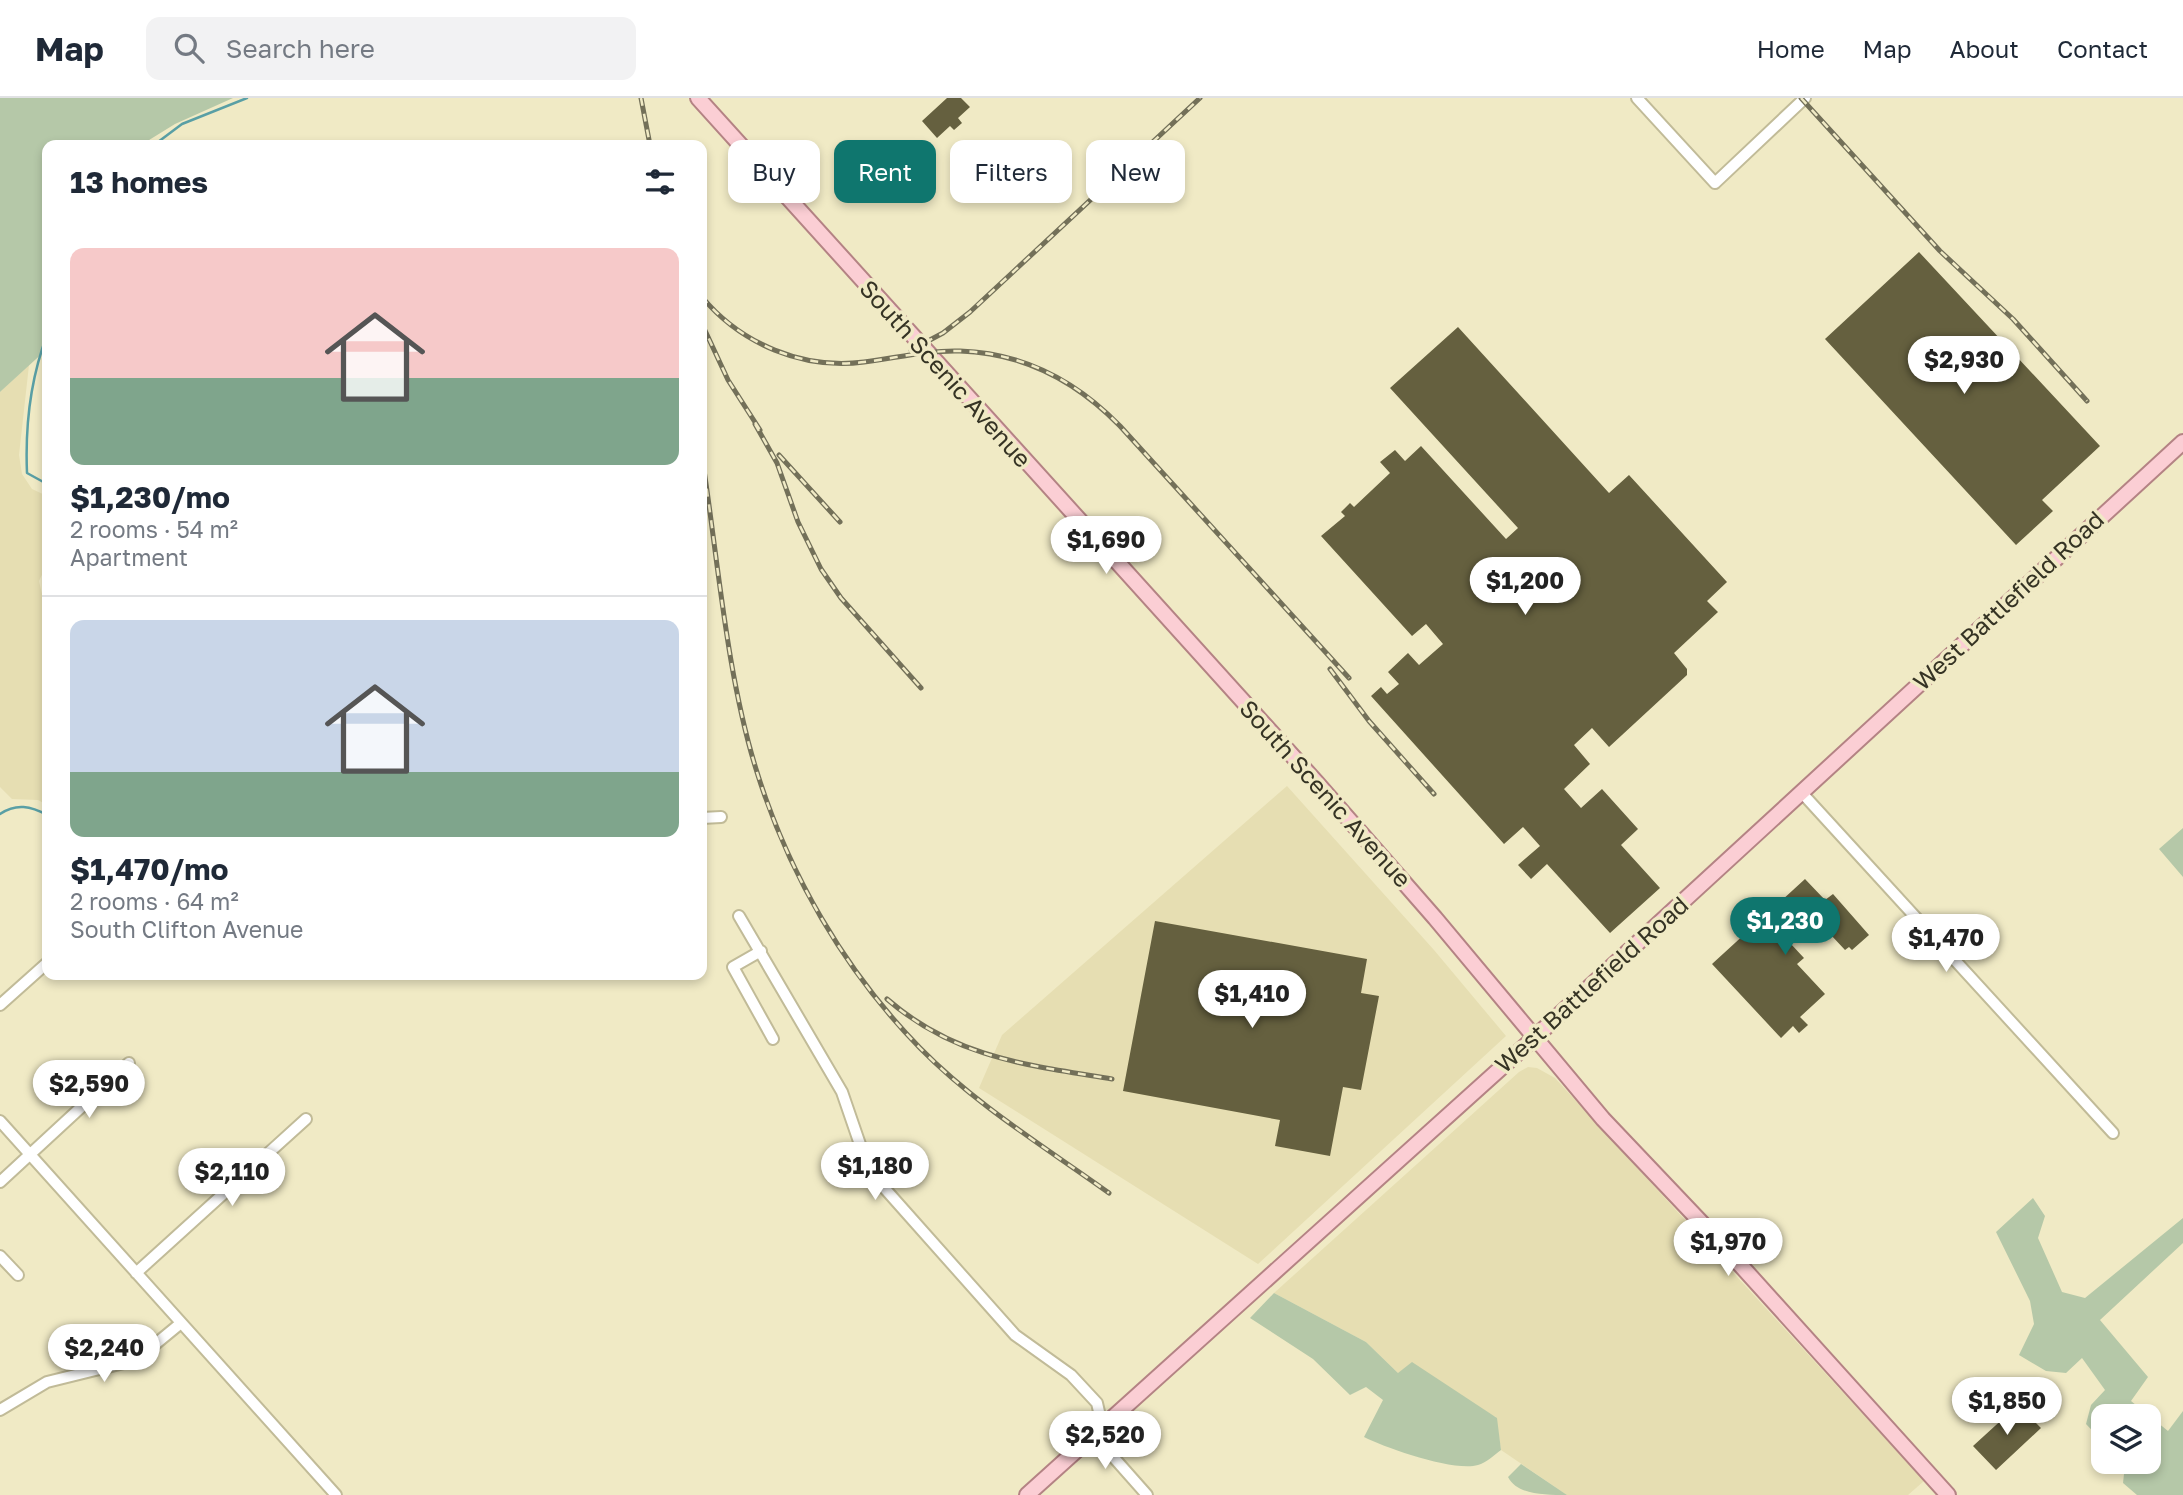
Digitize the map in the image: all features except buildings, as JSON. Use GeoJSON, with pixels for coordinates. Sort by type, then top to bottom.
{"type":"FeatureCollection","features":[{"type":"Feature","properties":{"kind":"main road","name":"South Scenic Avenue"},"geometry":{"type":"LineString","coordinates":[[698,98],[1317,783],[1435,918],[1533,1039],[1948,1495]]}},
{"type":"Feature","properties":{"kind":"main road","name":"West Battlefield Road"},"geometry":{"type":"LineString","coordinates":[[1027,1495],[1533,1039],[2183,442]]}},
{"type":"Feature","properties":{"kind":"street"},"geometry":{"type":"LineString","coordinates":[[1637,98],[1715,183],[1805,98]]}},
{"type":"Feature","properties":{"kind":"street"},"geometry":{"type":"LineString","coordinates":[[1802,793],[2113,1133]]}},
{"type":"Feature","properties":{"kind":"street"},"geometry":{"type":"LineString","coordinates":[[707,818],[721,817]]}},
{"type":"Feature","properties":{"kind":"street"},"geometry":{"type":"LineString","coordinates":[[739,916],[842,1092],[864,1156],[879,1182],[1015,1335],[1071,1375],[1097,1404],[1108,1451],[1147,1495]]}},
{"type":"Feature","properties":{"kind":"street"},"geometry":{"type":"LineString","coordinates":[[761,951],[733,967],[773,1039]]}},
{"type":"Feature","properties":{"kind":"street"},"geometry":{"type":"LineString","coordinates":[[0,1005],[42,967]]}},
{"type":"Feature","properties":{"kind":"street"},"geometry":{"type":"LineString","coordinates":[[0,1182],[28,1153],[129,1063]]}},
{"type":"Feature","properties":{"kind":"street"},"geometry":{"type":"LineString","coordinates":[[136,1273],[306,1119]]}},
{"type":"Feature","properties":{"kind":"street"},"geometry":{"type":"LineString","coordinates":[[0,1121],[337,1495]]}},
{"type":"Feature","properties":{"kind":"street"},"geometry":{"type":"LineString","coordinates":[[0,1256],[18,1275]]}},
{"type":"Feature","properties":{"kind":"street"},"geometry":{"type":"LineString","coordinates":[[0,1410],[47,1382],[135,1360],[181,1323]]}},
{"type":"Feature","properties":{"kind":"shaded area"},"geometry":{"type":"Polygon","coordinates":[[[29,365],[19,455],[22,474],[32,489],[42,494],[42,575],[39,581],[42,594],[42,802],[12,799],[0,787],[0,392],[29,365]]]}},
{"type":"Feature","properties":{"kind":"shaded area"},"geometry":{"type":"Polygon","coordinates":[[[1287,786],[1434,950],[1506,1036],[1258,1264],[979,1088],[1002,1035],[1287,786]]]}},
{"type":"Feature","properties":{"kind":"shaded area"},"geometry":{"type":"Polygon","coordinates":[[[1528,1067],[1537,1068],[1555,1078],[1924,1481],[1908,1495],[1567,1495],[1501,1450],[1496,1417],[1398,1373],[1366,1342],[1274,1293],[1519,1072],[1528,1067]]]}},
{"type":"Feature","properties":{"kind":"green space"},"geometry":{"type":"Polygon","coordinates":[[[0,98],[233,98],[175,124],[149,140],[42,140],[42,354],[0,392],[0,98]]]}},
{"type":"Feature","properties":{"kind":"green space"},"geometry":{"type":"Polygon","coordinates":[[[2183,828],[2183,877],[2159,849],[2183,828]]]}},
{"type":"Feature","properties":{"kind":"green space"},"geometry":{"type":"Polygon","coordinates":[[[2033,1198],[2045,1216],[2038,1238],[2062,1292],[2085,1298],[2183,1218],[2183,1243],[2100,1320],[2148,1377],[2131,1401],[2135,1404],[2092,1404],[2105,1390],[2082,1358],[2066,1373],[2046,1371],[2019,1355],[2034,1324],[2030,1301],[1996,1232],[2033,1198]]]}},
{"type":"Feature","properties":{"kind":"green space"},"geometry":{"type":"Polygon","coordinates":[[[1274,1293],[1366,1342],[1398,1373],[1412,1362],[1497,1418],[1501,1450],[1478,1465],[1453,1465],[1403,1453],[1364,1437],[1383,1400],[1366,1387],[1350,1395],[1313,1359],[1250,1318],[1274,1293]]]}},
{"type":"Feature","properties":{"kind":"green space"},"geometry":{"type":"Polygon","coordinates":[[[2091,1405],[2091,1429],[2086,1424],[2091,1405]]]}},
{"type":"Feature","properties":{"kind":"green space"},"geometry":{"type":"Polygon","coordinates":[[[2183,1411],[2183,1495],[2137,1495],[2123,1483],[2124,1474],[2161,1474],[2161,1425],[2168,1431],[2183,1411]]]}},
{"type":"Feature","properties":{"kind":"green space"},"geometry":{"type":"Polygon","coordinates":[[[1521,1464],[1567,1495],[1533,1493],[1512,1483],[1508,1477],[1521,1464]]]}},
{"type":"Feature","properties":{"kind":"waterway"},"geometry":{"type":"LineString","coordinates":[[161,140],[182,124],[247,98]]}},
{"type":"Feature","properties":{"kind":"waterway"},"geometry":{"type":"LineString","coordinates":[[42,349],[28,420],[27,455],[27,473],[42,481]]}},
{"type":"Feature","properties":{"kind":"waterway"},"geometry":{"type":"LineString","coordinates":[[0,814],[12,808],[24,807],[42,813]]}},
{"type":"Feature","properties":{"kind":"railway"},"geometry":{"type":"LineString","coordinates":[[641,98],[649,140]]}},
{"type":"Feature","properties":{"kind":"railway"},"geometry":{"type":"LineString","coordinates":[[911,350],[943,333],[970,312],[1200,98]]}},
{"type":"Feature","properties":{"kind":"railway"},"geometry":{"type":"LineString","coordinates":[[1801,98],[1940,251],[2013,319],[2087,401]]}},
{"type":"Feature","properties":{"kind":"railway"},"geometry":{"type":"LineString","coordinates":[[707,302],[735,328],[754,340],[775,350],[818,362],[864,362],[960,351],[1006,357],[1048,372],[1067,383],[1120,426],[1349,678]]}},
{"type":"Feature","properties":{"kind":"railway"},"geometry":{"type":"LineString","coordinates":[[707,335],[728,380],[760,430]]}},
{"type":"Feature","properties":{"kind":"railway"},"geometry":{"type":"LineString","coordinates":[[755,424],[777,463],[798,522],[821,569],[841,598],[921,688]]}},
{"type":"Feature","properties":{"kind":"railway"},"geometry":{"type":"LineString","coordinates":[[779,455],[840,522]]}},
{"type":"Feature","properties":{"kind":"railway"},"geometry":{"type":"LineString","coordinates":[[707,493],[737,694],[756,769],[784,846],[822,918],[867,986],[920,1048],[964,1088],[1011,1125],[1109,1193]]}},
{"type":"Feature","properties":{"kind":"railway"},"geometry":{"type":"LineString","coordinates":[[1330,669],[1369,721],[1434,794]]}},
{"type":"Feature","properties":{"kind":"railway"},"geometry":{"type":"LineString","coordinates":[[887,999],[913,1019],[966,1047],[1021,1063],[1112,1079]]}}]}
